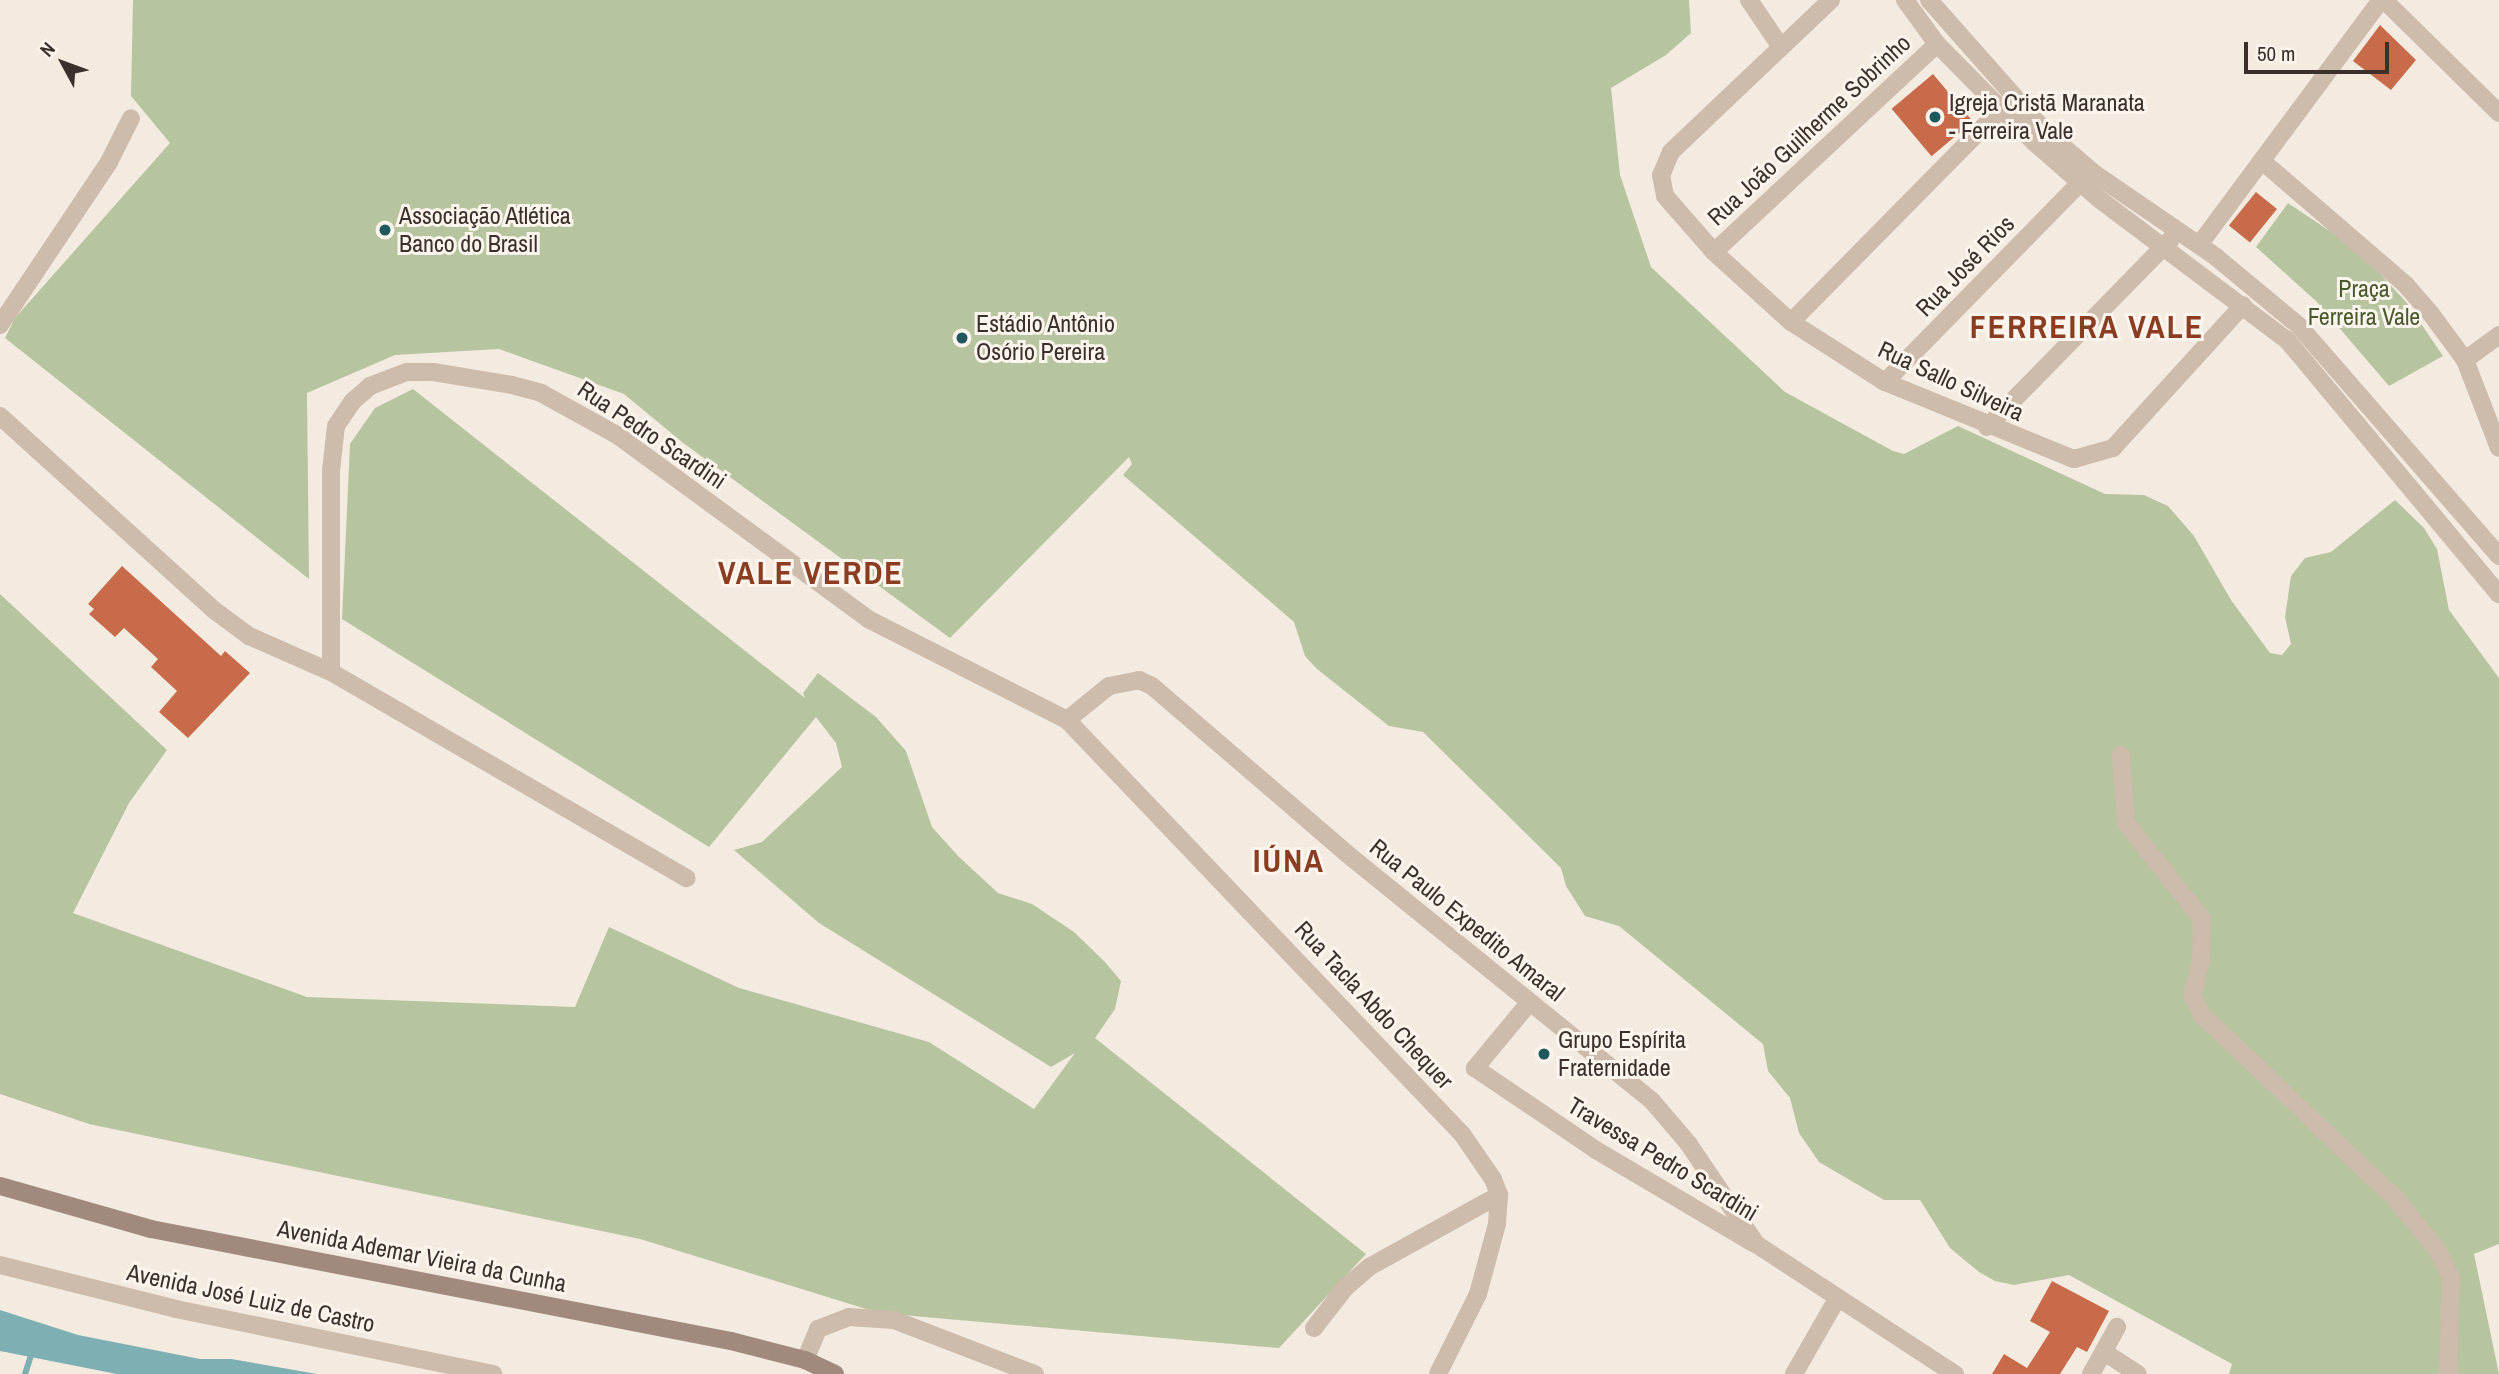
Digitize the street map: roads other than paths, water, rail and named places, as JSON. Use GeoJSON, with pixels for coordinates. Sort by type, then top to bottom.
{"type":"FeatureCollection","features":[{"type":"Feature","properties":{"kind":"street"},"geometry":{"type":"LineString","coordinates":[[1749,0],[1781,47],[1831,0]]}},
{"type":"Feature","properties":{"kind":"street"},"geometry":{"type":"LineString","coordinates":[[1905,0],[1937,44],[2000,110],[2080,183],[2243,306],[2309,364],[2364,436],[2499,594]]}},
{"type":"Feature","properties":{"kind":"street"},"geometry":{"type":"LineString","coordinates":[[1929,0],[2045,131],[2095,174],[2199,245],[2316,344],[2499,556]]}},
{"type":"Feature","properties":{"kind":"street"},"geometry":{"type":"LineString","coordinates":[[2199,245],[2382,0],[2499,113]]}},
{"type":"Feature","properties":{"kind":"street","name":"Rua João Guilherme Sobrinho"},"geometry":{"type":"LineString","coordinates":[[1714,251],[1937,44]]}},
{"type":"Feature","properties":{"kind":"street","name":"Rua Sallo Silveira"},"geometry":{"type":"LineString","coordinates":[[1781,47],[1671,152],[1661,175],[1665,196],[1714,251],[1791,322],[1885,382],[2059,456],[2090,458],[2113,448],[2243,306]]}},
{"type":"Feature","properties":{"kind":"street"},"geometry":{"type":"LineString","coordinates":[[1791,322],[2000,110]]}},
{"type":"Feature","properties":{"kind":"street"},"geometry":{"type":"LineString","coordinates":[[0,325],[109,162],[131,118]]}},
{"type":"Feature","properties":{"kind":"street"},"geometry":{"type":"LineString","coordinates":[[2262,161],[2405,284],[2465,360],[2499,448]]}},
{"type":"Feature","properties":{"kind":"street","name":"Rua José Rios"},"geometry":{"type":"LineString","coordinates":[[1885,382],[2080,183]]}},
{"type":"Feature","properties":{"kind":"street"},"geometry":{"type":"LineString","coordinates":[[1987,426],[2179,231]]}},
{"type":"Feature","properties":{"kind":"street"},"geometry":{"type":"LineString","coordinates":[[2465,360],[2499,335]]}},
{"type":"Feature","properties":{"kind":"street","name":"Rua Pedro Scardini"},"geometry":{"type":"LineString","coordinates":[[331,672],[331,471],[336,426],[352,401],[370,386],[407,372],[433,372],[512,385],[579,411],[841,602],[1067,720]]}},
{"type":"Feature","properties":{"kind":"street"},"geometry":{"type":"LineString","coordinates":[[0,416],[214,610],[249,636],[331,672],[687,878]]}},
{"type":"Feature","properties":{"kind":"street","name":"Rua Paulo Expedito Amaral"},"geometry":{"type":"LineString","coordinates":[[1067,720],[1109,686],[1139,680],[1152,686],[1672,1121],[1756,1244],[1955,1374]]}},
{"type":"Feature","properties":{"kind":"street","name":"Rua Tacla Abdo Chequer"},"geometry":{"type":"LineString","coordinates":[[1067,720],[1462,1134],[1499,1195]]}},
{"type":"Feature","properties":{"kind":"street"},"geometry":{"type":"LineString","coordinates":[[2121,755],[2126,824],[2202,919],[2202,950],[2193,996],[2202,1015],[2396,1199],[2438,1251],[2451,1278],[2448,1374]]}},
{"type":"Feature","properties":{"kind":"street","name":"Travessa Pedro Scardini"},"geometry":{"type":"LineString","coordinates":[[1530,1003],[1475,1068],[1597,1150],[1756,1244]]}},
{"type":"Feature","properties":{"kind":"street","name":"Avenida Ademar Vieira da Cunha"},"geometry":{"type":"LineString","coordinates":[[0,1186],[151,1228],[453,1290],[626,1319],[805,1360],[835,1374]]}},
{"type":"Feature","properties":{"kind":"street"},"geometry":{"type":"LineString","coordinates":[[1314,1328],[1345,1288],[1369,1267],[1499,1195]]}},
{"type":"Feature","properties":{"kind":"street"},"geometry":{"type":"LineString","coordinates":[[1438,1374],[1487,1270],[1499,1195]]}},
{"type":"Feature","properties":{"kind":"street","name":"Avenida José Luiz de Castro"},"geometry":{"type":"LineString","coordinates":[[0,1265],[176,1309],[493,1374]]}},
{"type":"Feature","properties":{"kind":"street"},"geometry":{"type":"LineString","coordinates":[[1794,1374],[1838,1299]]}},
{"type":"Feature","properties":{"kind":"street"},"geometry":{"type":"LineString","coordinates":[[805,1360],[818,1329],[849,1317],[894,1320],[1035,1374]]}},
{"type":"Feature","properties":{"kind":"street"},"geometry":{"type":"LineString","coordinates":[[2091,1374],[2117,1327]]}},
{"type":"Feature","properties":{"kind":"street"},"geometry":{"type":"LineString","coordinates":[[2104,1352],[2138,1374]]}},
{"type":"Feature","properties":{"kind":"water"},"geometry":{"type":"Polygon","coordinates":[[[0,1310],[78,1335],[200,1359],[231,1359],[317,1374],[117,1374],[0,1351],[0,1310]]]}},
{"type":"Feature","properties":{"kind":"waterway"},"geometry":{"type":"LineString","coordinates":[[25,1374],[33,1350]]}},
{"type":"Feature","properties":{"kind":"place","name":"Igreja Cristã Maranata - Ferreira Vale"},"geometry":{"type":"Point","coordinates":[1935,117]}},
{"type":"Feature","properties":{"kind":"place","name":"Associação Atlética Banco do Brasil"},"geometry":{"type":"Point","coordinates":[385,230]}},
{"type":"Feature","properties":{"kind":"place","name":"Estádio Antônio Osório Pereira"},"geometry":{"type":"Point","coordinates":[962,338]}},
{"type":"Feature","properties":{"kind":"place","name":"Grupo Espírita Fraternidade"},"geometry":{"type":"Point","coordinates":[1544,1054]}},
{"type":"Feature","properties":{"kind":"district","name":"FERREIRA VALE"},"geometry":{"type":"Point","coordinates":[2087,327]}},
{"type":"Feature","properties":{"kind":"district","name":"VALE VERDE"},"geometry":{"type":"Point","coordinates":[811,573]}},
{"type":"Feature","properties":{"kind":"district","name":"IÚNA"},"geometry":{"type":"Point","coordinates":[1289,861]}},
{"type":"Feature","properties":{"kind":"park label","name":"Praça Ferreira Vale"},"geometry":{"type":"Point","coordinates":[2364,303]}}]}
